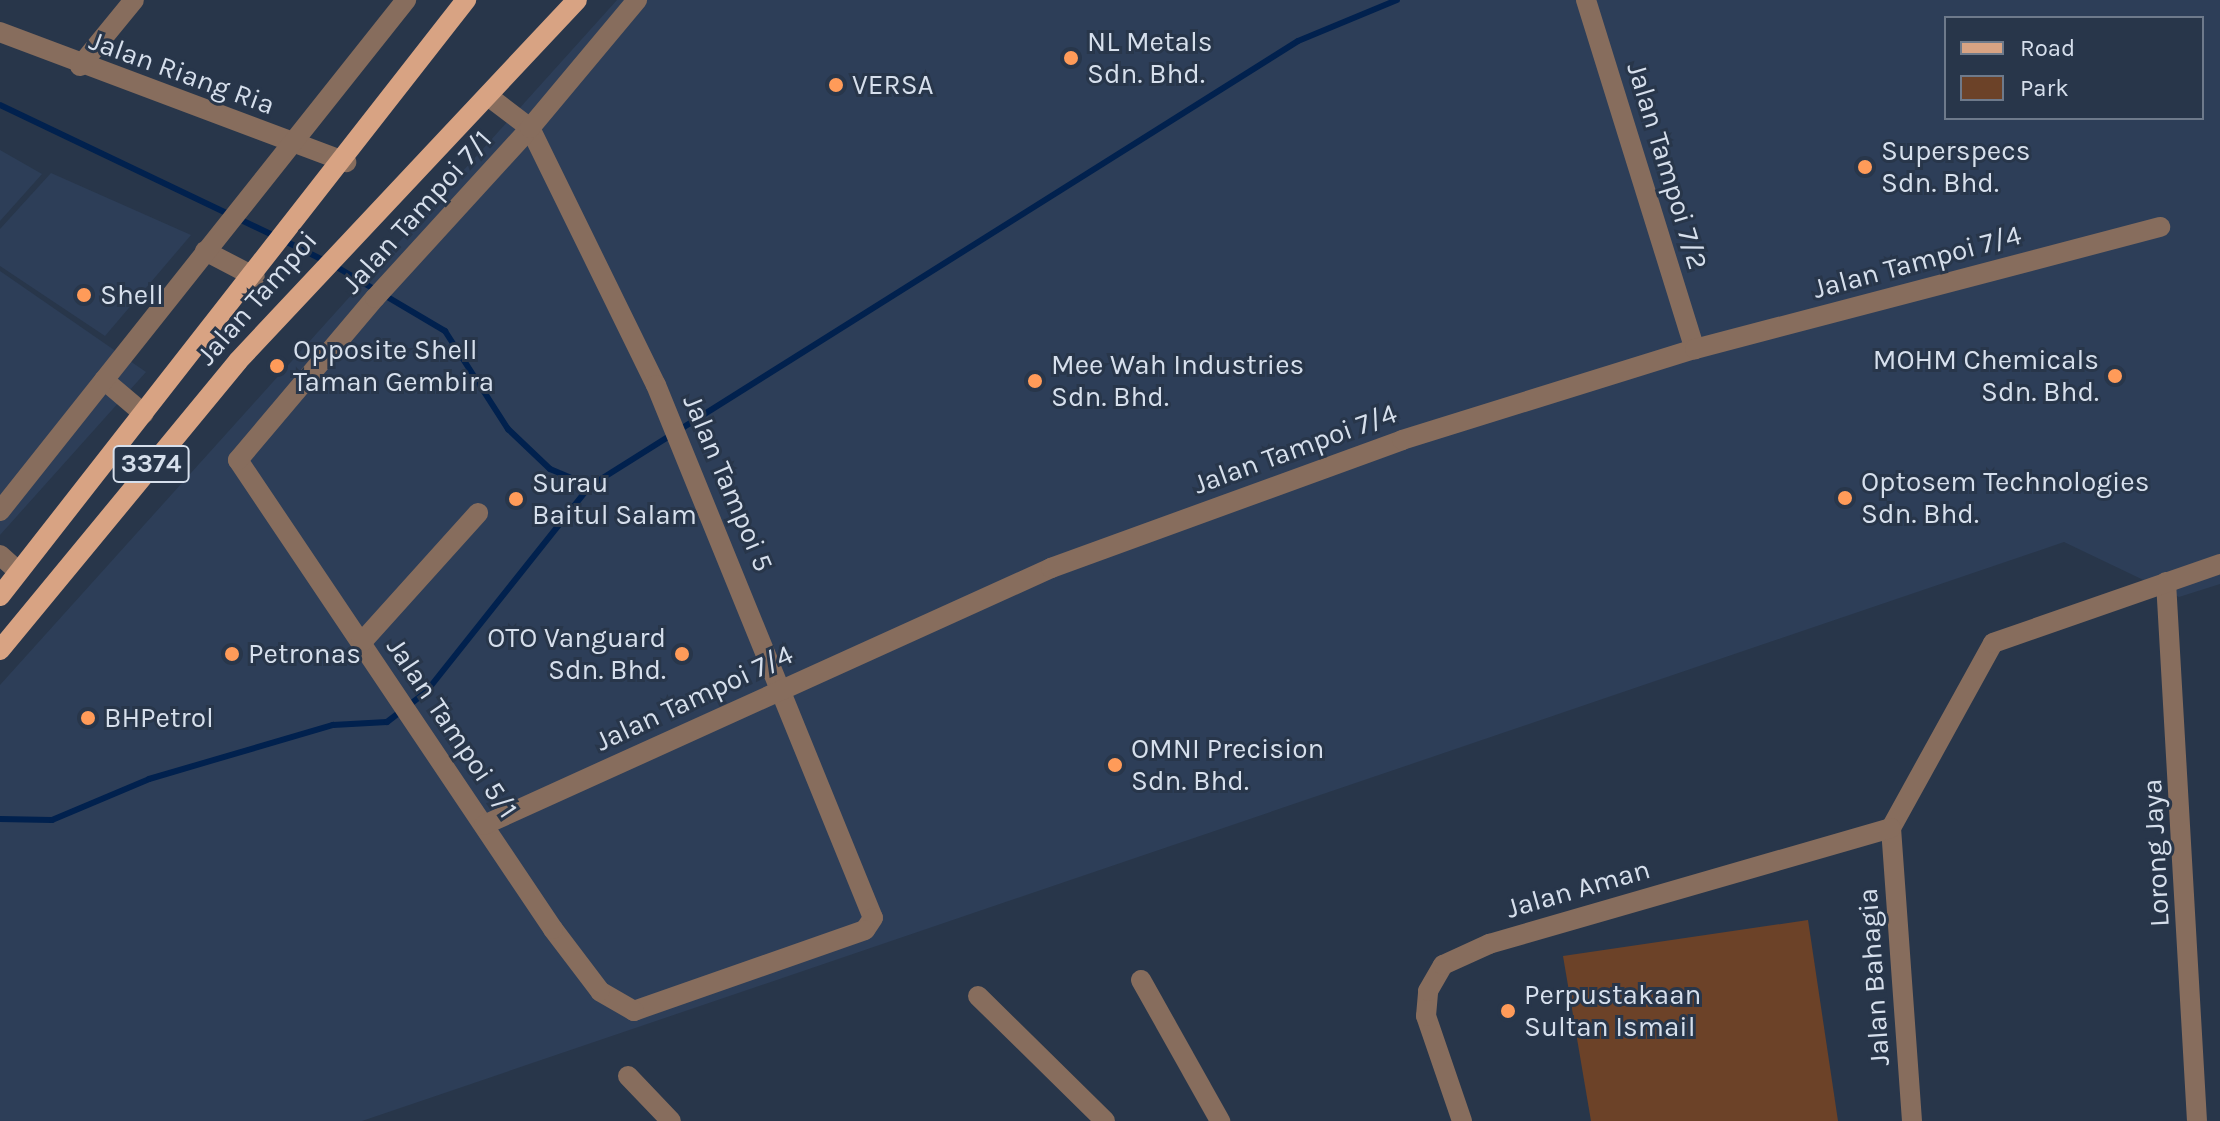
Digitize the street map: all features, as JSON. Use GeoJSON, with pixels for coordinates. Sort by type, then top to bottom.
{"type":"FeatureCollection","features":[{"type":"Feature","properties":{"kind":"main road","name":"Jalan Tampoi"},"geometry":{"type":"LineString","coordinates":[[0,596],[346,162],[466,0]]}},
{"type":"Feature","properties":{"kind":"main road","name":"Jalan Tampoi"},"geometry":{"type":"LineString","coordinates":[[0,650],[342,244],[488,96],[577,0]]}},
{"type":"Feature","properties":{"kind":"street"},"geometry":{"type":"LineString","coordinates":[[80,66],[134,0]]}},
{"type":"Feature","properties":{"kind":"street"},"geometry":{"type":"LineString","coordinates":[[0,511],[289,143],[406,0]]}},
{"type":"Feature","properties":{"kind":"street","name":"Jalan Tampoi 7/1"},"geometry":{"type":"LineString","coordinates":[[238,460],[375,298],[393,282],[530,128],[637,0]]}},
{"type":"Feature","properties":{"kind":"street","name":"Jalan Tampoi 7/2"},"geometry":{"type":"LineString","coordinates":[[1586,0],[1695,349]]}},
{"type":"Feature","properties":{"kind":"street","name":"Jalan Riang Ria"},"geometry":{"type":"LineString","coordinates":[[0,32],[80,66],[346,162]]}},
{"type":"Feature","properties":{"kind":"street","name":"Jalan Tampoi 5"},"geometry":{"type":"LineString","coordinates":[[488,96],[530,128],[668,413],[783,688],[873,918],[865,930],[634,1011]]}},
{"type":"Feature","properties":{"kind":"street","name":"Jalan Tampoi 7/4"},"geometry":{"type":"LineString","coordinates":[[484,825],[783,688],[1160,526],[1402,440],[1695,349],[2160,227]]}},
{"type":"Feature","properties":{"kind":"street"},"geometry":{"type":"LineString","coordinates":[[205,251],[255,277]]}},
{"type":"Feature","properties":{"kind":"street"},"geometry":{"type":"LineString","coordinates":[[104,380],[144,414]]}},
{"type":"Feature","properties":{"kind":"street","name":"Jalan Tampoi 5/1"},"geometry":{"type":"LineString","coordinates":[[238,460],[426,743],[600,991],[634,1011]]}},
{"type":"Feature","properties":{"kind":"street"},"geometry":{"type":"LineString","coordinates":[[363,648],[478,513]]}},
{"type":"Feature","properties":{"kind":"street"},"geometry":{"type":"LineString","coordinates":[[0,555],[19,572]]}},
{"type":"Feature","properties":{"kind":"street"},"geometry":{"type":"LineString","coordinates":[[1891,828],[1993,643],[2220,564]]}},
{"type":"Feature","properties":{"kind":"street","name":"Lorong Jaya"},"geometry":{"type":"LineString","coordinates":[[2166,582],[2197,1121]]}},
{"type":"Feature","properties":{"kind":"street","name":"Jalan Aman"},"geometry":{"type":"LineString","coordinates":[[1462,1121],[1426,1016],[1428,991],[1443,965],[1489,944],[1891,828]]}},
{"type":"Feature","properties":{"kind":"street","name":"Jalan Bahagia"},"geometry":{"type":"LineString","coordinates":[[1891,828],[1912,1121]]}},
{"type":"Feature","properties":{"kind":"street"},"geometry":{"type":"LineString","coordinates":[[1141,980],[1220,1121]]}},
{"type":"Feature","properties":{"kind":"street"},"geometry":{"type":"LineString","coordinates":[[978,996],[1105,1121]]}},
{"type":"Feature","properties":{"kind":"street"},"geometry":{"type":"LineString","coordinates":[[628,1076],[671,1121]]}},
{"type":"Feature","properties":{"kind":"shaded area"},"geometry":{"type":"Polygon","coordinates":[[[617,0],[2220,0],[2220,584],[2179,597],[2064,542],[362,1121],[0,1121],[0,685],[617,0]]]}},
{"type":"Feature","properties":{"kind":"shaded area"},"geometry":{"type":"Polygon","coordinates":[[[0,150],[42,174],[0,221],[0,150]]]}},
{"type":"Feature","properties":{"kind":"shaded area"},"geometry":{"type":"Polygon","coordinates":[[[51,173],[191,235],[105,336],[0,266],[0,229],[51,173]]]}},
{"type":"Feature","properties":{"kind":"shaded area"},"geometry":{"type":"Polygon","coordinates":[[[0,271],[146,372],[0,535],[0,271]]]}},
{"type":"Feature","properties":{"kind":"green space"},"geometry":{"type":"Polygon","coordinates":[[[1808,920],[1838,1121],[1591,1121],[1563,956],[1808,920]]]}},
{"type":"Feature","properties":{"kind":"waterway"},"geometry":{"type":"LineString","coordinates":[[0,819],[52,820],[149,779],[333,725],[387,722],[426,692],[590,486],[1298,41],[1397,0]]}},
{"type":"Feature","properties":{"kind":"waterway"},"geometry":{"type":"LineString","coordinates":[[0,105],[275,236]]}},
{"type":"Feature","properties":{"kind":"waterway"},"geometry":{"type":"LineString","coordinates":[[285,241],[325,261]]}},
{"type":"Feature","properties":{"kind":"waterway"},"geometry":{"type":"LineString","coordinates":[[335,266],[445,331],[508,429],[550,469],[590,486]]}},
{"type":"Feature","properties":{"kind":"place","name":"NL Metals Sdn. Bhd."},"geometry":{"type":"Point","coordinates":[1071,58]}},
{"type":"Feature","properties":{"kind":"place","name":"VERSA"},"geometry":{"type":"Point","coordinates":[836,85]}},
{"type":"Feature","properties":{"kind":"place","name":"Superspecs Sdn. Bhd."},"geometry":{"type":"Point","coordinates":[1865,167]}},
{"type":"Feature","properties":{"kind":"place","name":"Shell"},"geometry":{"type":"Point","coordinates":[84,295]}},
{"type":"Feature","properties":{"kind":"place","name":"Opposite Shell Taman Gembira"},"geometry":{"type":"Point","coordinates":[277,366]}},
{"type":"Feature","properties":{"kind":"place","name":"MOHM Chemicals Sdn. Bhd."},"geometry":{"type":"Point","coordinates":[2115,376]}},
{"type":"Feature","properties":{"kind":"place","name":"Mee Wah Industries Sdn. Bhd."},"geometry":{"type":"Point","coordinates":[1035,381]}},
{"type":"Feature","properties":{"kind":"place","name":"Optosem Technologies Sdn. Bhd."},"geometry":{"type":"Point","coordinates":[1845,498]}},
{"type":"Feature","properties":{"kind":"place","name":"Surau Baitul Salam"},"geometry":{"type":"Point","coordinates":[516,499]}},
{"type":"Feature","properties":{"kind":"place","name":"Petronas"},"geometry":{"type":"Point","coordinates":[232,654]}},
{"type":"Feature","properties":{"kind":"place","name":"OTO Vanguard Sdn. Bhd."},"geometry":{"type":"Point","coordinates":[682,654]}},
{"type":"Feature","properties":{"kind":"place","name":"BHPetrol"},"geometry":{"type":"Point","coordinates":[88,718]}},
{"type":"Feature","properties":{"kind":"place","name":"OMNI Precision Sdn. Bhd."},"geometry":{"type":"Point","coordinates":[1115,765]}},
{"type":"Feature","properties":{"kind":"place","name":"Perpustakaan Sultan Ismail"},"geometry":{"type":"Point","coordinates":[1508,1011]}}]}
